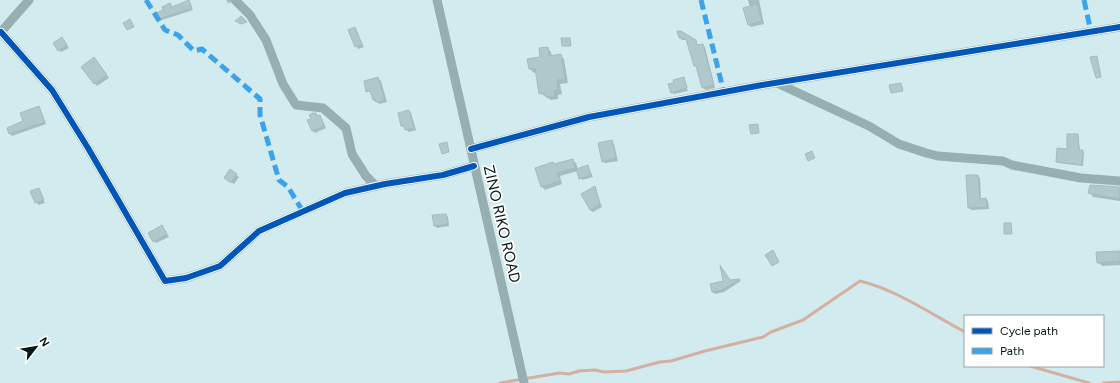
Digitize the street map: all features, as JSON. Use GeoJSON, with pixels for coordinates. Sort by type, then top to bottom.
{"type":"FeatureCollection","features":[{"type":"Feature","properties":{"kind":"street"},"geometry":{"type":"LineString","coordinates":[[30,0],[1,33],[52,90],[88,148],[165,281],[186,278],[220,266],[259,230],[345,193],[376,186],[443,175],[474,166]]}},
{"type":"Feature","properties":{"kind":"street"},"geometry":{"type":"LineString","coordinates":[[235,0],[250,15],[266,40],[284,84],[296,105],[323,108],[346,128],[352,154],[366,176],[376,186]]}},
{"type":"Feature","properties":{"kind":"street","name":"ZINO RIKO ROAD"},"geometry":{"type":"LineString","coordinates":[[437,0],[524,383]]}},
{"type":"Feature","properties":{"kind":"street"},"geometry":{"type":"LineString","coordinates":[[471,149],[590,117],[777,83],[1120,27]]}},
{"type":"Feature","properties":{"kind":"street"},"geometry":{"type":"LineString","coordinates":[[777,83],[870,126],[899,144],[926,153],[938,156],[1002,161],[1012,165],[1081,178],[1120,181]]}},
{"type":"Feature","properties":{"kind":"building"},"geometry":{"type":"Polygon","coordinates":[[[189,0],[192,8],[156,20],[154,14],[163,10],[162,7],[170,3],[172,7],[189,0]]]}},
{"type":"Feature","properties":{"kind":"building"},"geometry":{"type":"Polygon","coordinates":[[[757,4],[762,21],[748,25],[743,8],[757,4]]]}},
{"type":"Feature","properties":{"kind":"building"},"geometry":{"type":"Polygon","coordinates":[[[241,16],[247,22],[241,24],[235,21],[241,16]]]}},
{"type":"Feature","properties":{"kind":"building"},"geometry":{"type":"Polygon","coordinates":[[[130,19],[134,27],[127,30],[123,23],[130,19]]]}},
{"type":"Feature","properties":{"kind":"building"},"geometry":{"type":"Polygon","coordinates":[[[355,27],[362,44],[355,47],[348,30],[355,27]]]}},
{"type":"Feature","properties":{"kind":"building"},"geometry":{"type":"Polygon","coordinates":[[[677,31],[681,31],[696,40],[697,45],[703,44],[714,85],[702,88],[686,39],[679,38],[677,31]]]}},
{"type":"Feature","properties":{"kind":"building"},"geometry":{"type":"Polygon","coordinates":[[[62,37],[67,45],[58,51],[53,43],[62,37]]]}},
{"type":"Feature","properties":{"kind":"building"},"geometry":{"type":"Polygon","coordinates":[[[561,38],[570,38],[571,46],[562,46],[561,38]]]}},
{"type":"Feature","properties":{"kind":"building"},"geometry":{"type":"Polygon","coordinates":[[[548,47],[549,56],[561,54],[565,79],[557,80],[558,90],[554,91],[555,96],[546,97],[545,93],[539,94],[535,68],[529,69],[527,59],[540,57],[539,48],[548,47]]]}},
{"type":"Feature","properties":{"kind":"building"},"geometry":{"type":"Polygon","coordinates":[[[1097,56],[1101,77],[1096,78],[1090,57],[1097,56]]]}},
{"type":"Feature","properties":{"kind":"building"},"geometry":{"type":"Polygon","coordinates":[[[94,57],[107,75],[94,84],[81,67],[94,57]]]}},
{"type":"Feature","properties":{"kind":"building"},"geometry":{"type":"Polygon","coordinates":[[[378,77],[385,100],[376,102],[375,99],[373,100],[370,91],[366,92],[364,81],[378,77]]]}},
{"type":"Feature","properties":{"kind":"building"},"geometry":{"type":"Polygon","coordinates":[[[684,77],[687,88],[671,93],[668,84],[674,83],[673,80],[684,77]]]}},
{"type":"Feature","properties":{"kind":"building"},"geometry":{"type":"Polygon","coordinates":[[[901,83],[903,91],[891,93],[889,85],[901,83]]]}},
{"type":"Feature","properties":{"kind":"building"},"geometry":{"type":"Polygon","coordinates":[[[39,106],[45,122],[9,134],[7,128],[23,121],[20,113],[39,106]]]}},
{"type":"Feature","properties":{"kind":"building"},"geometry":{"type":"Polygon","coordinates":[[[409,110],[414,128],[405,130],[404,126],[401,126],[398,113],[409,110]]]}},
{"type":"Feature","properties":{"kind":"building"},"geometry":{"type":"Polygon","coordinates":[[[316,113],[317,116],[320,115],[324,126],[312,131],[307,120],[311,119],[309,115],[316,113]]]}},
{"type":"Feature","properties":{"kind":"building"},"geometry":{"type":"Polygon","coordinates":[[[758,124],[759,133],[751,134],[749,125],[758,124]]]}},
{"type":"Feature","properties":{"kind":"building"},"geometry":{"type":"Polygon","coordinates":[[[1067,134],[1078,134],[1079,150],[1083,150],[1082,165],[1056,162],[1057,148],[1067,149],[1067,134]]]}},
{"type":"Feature","properties":{"kind":"building"},"geometry":{"type":"Polygon","coordinates":[[[612,140],[616,158],[602,162],[598,143],[612,140]]]}},
{"type":"Feature","properties":{"kind":"building"},"geometry":{"type":"Polygon","coordinates":[[[447,142],[449,152],[442,154],[439,144],[447,142]]]}},
{"type":"Feature","properties":{"kind":"building"},"geometry":{"type":"Polygon","coordinates":[[[812,151],[815,158],[808,161],[805,154],[812,151]]]}},
{"type":"Feature","properties":{"kind":"building"},"geometry":{"type":"Polygon","coordinates":[[[573,159],[575,168],[557,173],[560,181],[541,187],[535,168],[553,162],[554,164],[573,159]]]}},
{"type":"Feature","properties":{"kind":"building"},"geometry":{"type":"Polygon","coordinates":[[[588,165],[591,175],[579,179],[576,169],[588,165]]]}},
{"type":"Feature","properties":{"kind":"building"},"geometry":{"type":"Polygon","coordinates":[[[230,169],[237,174],[231,183],[224,178],[230,169]]]}},
{"type":"Feature","properties":{"kind":"building"},"geometry":{"type":"Polygon","coordinates":[[[966,175],[978,175],[980,199],[986,198],[987,207],[968,208],[966,175]]]}},
{"type":"Feature","properties":{"kind":"building"},"geometry":{"type":"Polygon","coordinates":[[[1090,185],[1120,187],[1120,199],[1088,193],[1090,185]]]}},
{"type":"Feature","properties":{"kind":"building"},"geometry":{"type":"Polygon","coordinates":[[[595,186],[600,204],[590,210],[581,194],[595,186]]]}},
{"type":"Feature","properties":{"kind":"building"},"geometry":{"type":"Polygon","coordinates":[[[39,188],[44,200],[35,203],[30,191],[39,188]]]}},
{"type":"Feature","properties":{"kind":"building"},"geometry":{"type":"Polygon","coordinates":[[[446,214],[448,224],[434,226],[432,215],[446,214]]]}},
{"type":"Feature","properties":{"kind":"building"},"geometry":{"type":"Polygon","coordinates":[[[1004,223],[1011,223],[1012,234],[1004,234],[1004,223]]]}},
{"type":"Feature","properties":{"kind":"building"},"geometry":{"type":"Polygon","coordinates":[[[162,225],[167,234],[153,242],[148,233],[162,225]]]}},
{"type":"Feature","properties":{"kind":"building"},"geometry":{"type":"Polygon","coordinates":[[[773,250],[779,262],[772,266],[765,255],[773,250]]]}},
{"type":"Feature","properties":{"kind":"building"},"geometry":{"type":"Polygon","coordinates":[[[1120,251],[1120,261],[1097,263],[1096,252],[1120,251]]]}},
{"type":"Feature","properties":{"kind":"building"},"geometry":{"type":"Polygon","coordinates":[[[720,265],[730,280],[740,279],[722,290],[712,292],[710,284],[723,281],[720,265]]]}},
{"type":"Feature","properties":{"kind":"waterway"},"geometry":{"type":"LineString","coordinates":[[500,383],[559,373],[569,374],[579,371],[626,371],[763,337],[771,332],[803,320],[860,281],[901,296],[964,331]]}},
{"type":"Feature","properties":{"kind":"waterway"},"geometry":{"type":"LineString","coordinates":[[1033,367],[1089,383]]}},
{"type":"Feature","properties":{"kind":"waterway"},"geometry":{"type":"LineString","coordinates":[[1103,383],[1120,382]]}},
{"type":"Feature","properties":{"kind":"marked path"},"geometry":{"type":"LineString","coordinates":[[146,0],[165,30],[178,35],[194,51],[202,49],[260,99],[260,115],[279,180],[288,187],[302,210]]}},
{"type":"Feature","properties":{"kind":"marked path"},"geometry":{"type":"LineString","coordinates":[[701,0],[724,93]]}},
{"type":"Feature","properties":{"kind":"marked path"},"geometry":{"type":"LineString","coordinates":[[1084,0],[1091,32]]}},
{"type":"Feature","properties":{"kind":"cycle path"},"geometry":{"type":"LineString","coordinates":[[471,149],[589,117],[762,85],[1120,27]]}},
{"type":"Feature","properties":{"kind":"cycle path"},"geometry":{"type":"LineString","coordinates":[[1,32],[52,90],[88,148],[165,281],[186,278],[220,266],[259,231],[345,193],[385,184],[443,175],[474,166]]}}]}
